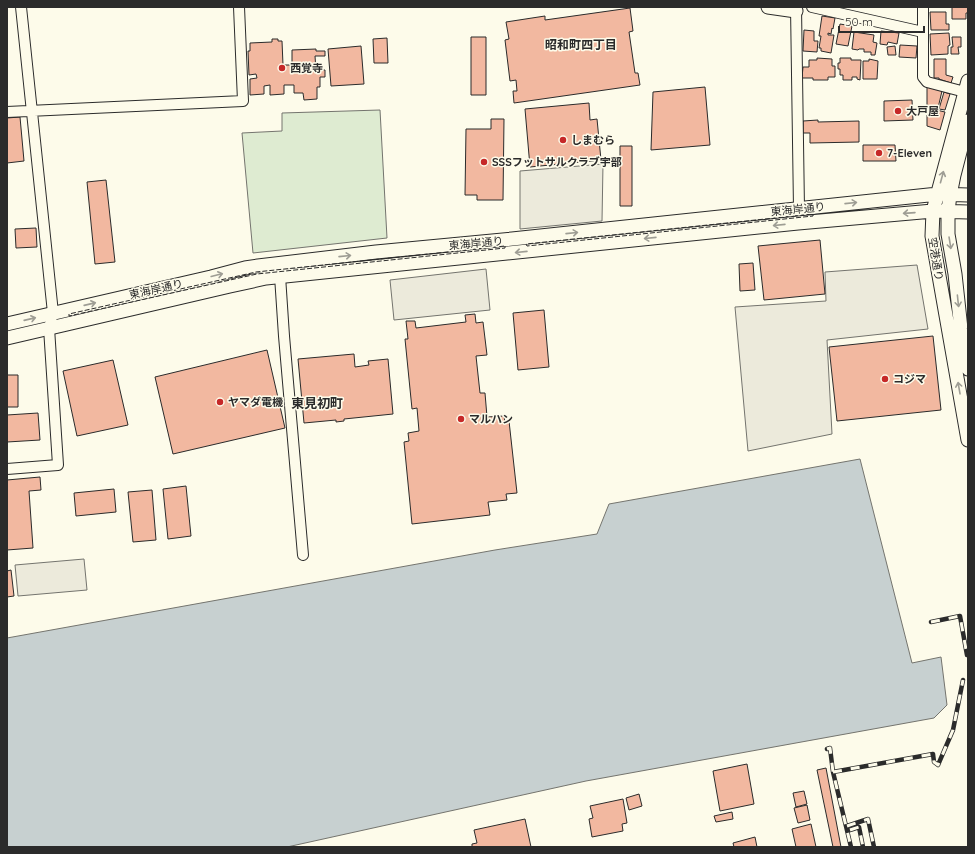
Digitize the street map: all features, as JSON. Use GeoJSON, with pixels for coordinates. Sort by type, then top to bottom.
{"type":"FeatureCollection","features":[{"type":"Feature","properties":{"kind":"street"},"geometry":{"type":"LineString","coordinates":[[7,469],[58,465],[49,328],[52,313],[21,7]]}},
{"type":"Feature","properties":{"kind":"street"},"geometry":{"type":"LineString","coordinates":[[7,112],[243,101],[239,7]]}},
{"type":"Feature","properties":{"kind":"street"},"geometry":{"type":"LineString","coordinates":[[768,7],[796,9],[799,209]]}},
{"type":"Feature","properties":{"kind":"street"},"geometry":{"type":"LineString","coordinates":[[812,7],[923,32]]}},
{"type":"Feature","properties":{"kind":"street"},"geometry":{"type":"LineString","coordinates":[[923,7],[923,77],[927,82],[967,87]]}},
{"type":"Feature","properties":{"kind":"street","name":"空港通り"},"geometry":{"type":"LineString","coordinates":[[967,87],[944,194],[948,211],[948,234],[968,369]]}},
{"type":"Feature","properties":{"kind":"street","name":"空港通り"},"geometry":{"type":"LineString","coordinates":[[968,121],[944,194],[933,211],[932,236],[968,440]]}},
{"type":"Feature","properties":{"kind":"street","name":"東海岸通り"},"geometry":{"type":"LineString","coordinates":[[7,324],[258,266],[376,252],[944,194],[968,195]]}},
{"type":"Feature","properties":{"kind":"street","name":"東海岸通り"},"geometry":{"type":"LineString","coordinates":[[7,338],[254,280],[280,276],[805,222],[933,211],[968,212]]}},
{"type":"Feature","properties":{"kind":"street"},"geometry":{"type":"LineString","coordinates":[[280,276],[303,555]]}},
{"type":"Feature","properties":{"kind":"green space"},"geometry":{"type":"Polygon","coordinates":[[[380,110],[387,238],[253,253],[242,133],[282,131],[282,113],[380,110]]]}},
{"type":"Feature","properties":{"kind":"shaded area"},"geometry":{"type":"Polygon","coordinates":[[[603,164],[602,221],[520,229],[520,171],[603,164]]]}},
{"type":"Feature","properties":{"kind":"shaded area"},"geometry":{"type":"Polygon","coordinates":[[[917,265],[928,329],[827,340],[832,434],[748,451],[735,307],[826,301],[825,272],[917,265]]]}},
{"type":"Feature","properties":{"kind":"shaded area"},"geometry":{"type":"Polygon","coordinates":[[[486,269],[490,310],[394,320],[390,280],[486,269]]]}},
{"type":"Feature","properties":{"kind":"shaded area"},"geometry":{"type":"Polygon","coordinates":[[[860,459],[912,663],[941,657],[947,705],[934,718],[586,781],[287,847],[7,847],[7,638],[495,550],[597,534],[609,504],[860,459]]]}},
{"type":"Feature","properties":{"kind":"shaded area"},"geometry":{"type":"Polygon","coordinates":[[[84,559],[87,590],[18,596],[15,565],[84,559]]]}},
{"type":"Feature","properties":{"kind":"building"},"geometry":{"type":"Polygon","coordinates":[[[952,7],[968,7],[966,19],[952,19],[952,7]]]}},
{"type":"Feature","properties":{"kind":"building"},"geometry":{"type":"Polygon","coordinates":[[[630,8],[633,31],[629,32],[635,73],[638,73],[640,85],[514,103],[513,91],[517,91],[516,80],[510,81],[505,40],[509,39],[506,22],[545,16],[545,20],[630,8]]]}},
{"type":"Feature","properties":{"kind":"building"},"geometry":{"type":"Polygon","coordinates":[[[930,12],[946,12],[946,24],[949,24],[949,30],[931,30],[930,12]]]}},
{"type":"Feature","properties":{"kind":"building"},"geometry":{"type":"Polygon","coordinates":[[[822,16],[835,18],[831,34],[828,33],[828,35],[834,35],[831,53],[821,51],[821,48],[819,48],[822,16]]]}},
{"type":"Feature","properties":{"kind":"building"},"geometry":{"type":"Polygon","coordinates":[[[840,24],[852,26],[848,46],[836,44],[840,24]]]}},
{"type":"Feature","properties":{"kind":"building"},"geometry":{"type":"Polygon","coordinates":[[[804,30],[814,31],[814,41],[818,41],[817,52],[803,51],[804,30]]]}},
{"type":"Feature","properties":{"kind":"building"},"geometry":{"type":"Polygon","coordinates":[[[881,31],[899,33],[897,44],[888,42],[887,45],[880,44],[881,31]]]}},
{"type":"Feature","properties":{"kind":"building"},"geometry":{"type":"Polygon","coordinates":[[[854,32],[874,35],[873,42],[877,43],[875,55],[871,55],[871,52],[864,52],[864,49],[852,49],[854,32]]]}},
{"type":"Feature","properties":{"kind":"building"},"geometry":{"type":"Polygon","coordinates":[[[949,33],[950,45],[948,46],[948,54],[931,55],[930,34],[949,33]]]}},
{"type":"Feature","properties":{"kind":"building"},"geometry":{"type":"Polygon","coordinates":[[[471,37],[486,37],[486,95],[471,95],[471,37]]]}},
{"type":"Feature","properties":{"kind":"building"},"geometry":{"type":"Polygon","coordinates":[[[952,37],[961,37],[961,47],[958,47],[959,54],[951,54],[951,47],[953,47],[952,37]]]}},
{"type":"Feature","properties":{"kind":"building"},"geometry":{"type":"Polygon","coordinates":[[[387,38],[388,63],[374,63],[373,39],[387,38]]]}},
{"type":"Feature","properties":{"kind":"building","name":"西覚寺"},"geometry":{"type":"Polygon","coordinates":[[[272,39],[282,41],[283,65],[292,65],[292,50],[316,49],[316,51],[325,51],[325,56],[315,56],[316,70],[325,70],[325,77],[320,77],[320,87],[317,87],[317,99],[304,100],[303,93],[294,93],[294,85],[284,85],[284,94],[270,95],[270,85],[264,86],[264,94],[250,95],[250,79],[257,78],[256,74],[249,75],[248,51],[250,51],[250,43],[272,42],[272,39]]]}},
{"type":"Feature","properties":{"kind":"building"},"geometry":{"type":"Polygon","coordinates":[[[900,45],[917,46],[916,58],[899,57],[900,45]]]}},
{"type":"Feature","properties":{"kind":"building"},"geometry":{"type":"Polygon","coordinates":[[[361,46],[364,84],[331,86],[328,49],[361,46]]]}},
{"type":"Feature","properties":{"kind":"building"},"geometry":{"type":"Polygon","coordinates":[[[895,46],[896,55],[888,55],[887,47],[895,46]]]}},
{"type":"Feature","properties":{"kind":"building"},"geometry":{"type":"Polygon","coordinates":[[[817,58],[832,59],[832,66],[835,66],[835,77],[828,77],[828,80],[802,78],[803,67],[809,67],[809,60],[817,60],[817,58]]]}},
{"type":"Feature","properties":{"kind":"building"},"geometry":{"type":"Polygon","coordinates":[[[840,58],[861,60],[860,80],[857,79],[857,77],[852,77],[852,80],[843,80],[843,75],[840,75],[840,69],[838,69],[840,58]]]}},
{"type":"Feature","properties":{"kind":"building"},"geometry":{"type":"Polygon","coordinates":[[[869,59],[878,61],[877,79],[863,79],[863,61],[869,61],[869,59]]]}},
{"type":"Feature","properties":{"kind":"building"},"geometry":{"type":"Polygon","coordinates":[[[934,59],[946,59],[946,75],[953,77],[951,83],[939,78],[934,78],[934,59]]]}},
{"type":"Feature","properties":{"kind":"building"},"geometry":{"type":"Polygon","coordinates":[[[705,87],[710,145],[651,150],[653,92],[705,87]]]}},
{"type":"Feature","properties":{"kind":"building"},"geometry":{"type":"Polygon","coordinates":[[[927,87],[942,91],[938,108],[927,105],[927,87]]]}},
{"type":"Feature","properties":{"kind":"building"},"geometry":{"type":"Polygon","coordinates":[[[944,92],[950,94],[945,110],[939,109],[944,92]]]}},
{"type":"Feature","properties":{"kind":"building","name":"大戸屋"},"geometry":{"type":"Polygon","coordinates":[[[912,100],[913,120],[884,121],[884,101],[912,100]]]}},
{"type":"Feature","properties":{"kind":"building","name":"しまむら"},"geometry":{"type":"Polygon","coordinates":[[[589,103],[590,120],[597,119],[601,160],[530,167],[525,109],[589,103]]]}},
{"type":"Feature","properties":{"kind":"building"},"geometry":{"type":"Polygon","coordinates":[[[932,109],[945,112],[940,130],[927,126],[927,115],[931,114],[932,109]]]}},
{"type":"Feature","properties":{"kind":"building"},"geometry":{"type":"Polygon","coordinates":[[[20,117],[24,161],[7,163],[7,118],[20,117]]]}},
{"type":"Feature","properties":{"kind":"building","name":"SSSフットサルクラブ宇部"},"geometry":{"type":"Polygon","coordinates":[[[491,119],[504,119],[503,200],[477,200],[477,195],[465,195],[466,129],[491,129],[491,119]]]}},
{"type":"Feature","properties":{"kind":"building"},"geometry":{"type":"Polygon","coordinates":[[[818,120],[818,122],[859,121],[859,142],[810,143],[810,133],[803,133],[803,121],[818,120]]]}},
{"type":"Feature","properties":{"kind":"building","name":"7-Eleven"},"geometry":{"type":"Polygon","coordinates":[[[863,145],[895,145],[896,161],[863,161],[863,145]]]}},
{"type":"Feature","properties":{"kind":"building"},"geometry":{"type":"Polygon","coordinates":[[[620,146],[632,146],[632,206],[620,206],[620,146]]]}},
{"type":"Feature","properties":{"kind":"building"},"geometry":{"type":"Polygon","coordinates":[[[106,180],[115,262],[95,264],[87,182],[106,180]]]}},
{"type":"Feature","properties":{"kind":"building"},"geometry":{"type":"Polygon","coordinates":[[[36,228],[37,247],[16,248],[15,229],[36,228]]]}},
{"type":"Feature","properties":{"kind":"building"},"geometry":{"type":"Polygon","coordinates":[[[820,240],[825,294],[764,300],[758,246],[820,240]]]}},
{"type":"Feature","properties":{"kind":"building"},"geometry":{"type":"Polygon","coordinates":[[[753,263],[755,290],[740,291],[739,264],[753,263]]]}},
{"type":"Feature","properties":{"kind":"building"},"geometry":{"type":"Polygon","coordinates":[[[544,310],[549,367],[518,370],[513,313],[544,310]]]}},
{"type":"Feature","properties":{"kind":"building","name":"マルハン"},"geometry":{"type":"Polygon","coordinates":[[[475,314],[476,323],[483,322],[487,355],[476,356],[480,393],[485,393],[487,417],[504,416],[505,422],[509,421],[517,493],[506,494],[507,500],[488,502],[490,515],[412,524],[404,442],[409,441],[408,433],[419,431],[417,408],[412,409],[405,339],[408,339],[406,321],[415,321],[416,328],[466,322],[465,315],[475,314]]]}},
{"type":"Feature","properties":{"kind":"building","name":"コジマ"},"geometry":{"type":"Polygon","coordinates":[[[933,336],[941,410],[837,421],[829,347],[933,336]]]}},
{"type":"Feature","properties":{"kind":"building","name":"ヤマダ電機"},"geometry":{"type":"Polygon","coordinates":[[[267,350],[285,428],[173,454],[155,377],[267,350]]]}},
{"type":"Feature","properties":{"kind":"building"},"geometry":{"type":"Polygon","coordinates":[[[354,354],[355,367],[369,365],[368,361],[388,359],[393,414],[344,419],[344,421],[336,422],[336,420],[304,423],[298,359],[354,354]]]}},
{"type":"Feature","properties":{"kind":"building"},"geometry":{"type":"Polygon","coordinates":[[[113,360],[128,425],[77,436],[63,371],[113,360]]]}},
{"type":"Feature","properties":{"kind":"building"},"geometry":{"type":"Polygon","coordinates":[[[7,375],[18,375],[18,407],[7,407],[7,375]]]}},
{"type":"Feature","properties":{"kind":"building"},"geometry":{"type":"Polygon","coordinates":[[[38,413],[40,440],[7,442],[7,415],[38,413]]]}},
{"type":"Feature","properties":{"kind":"building"},"geometry":{"type":"Polygon","coordinates":[[[40,477],[41,490],[29,491],[33,548],[7,550],[7,480],[40,477]]]}},
{"type":"Feature","properties":{"kind":"building"},"geometry":{"type":"Polygon","coordinates":[[[186,486],[191,536],[168,539],[163,489],[186,486]]]}},
{"type":"Feature","properties":{"kind":"building"},"geometry":{"type":"Polygon","coordinates":[[[114,489],[116,512],[76,516],[74,493],[114,489]]]}},
{"type":"Feature","properties":{"kind":"building"},"geometry":{"type":"Polygon","coordinates":[[[152,490],[156,540],[133,542],[128,492],[152,490]]]}},
{"type":"Feature","properties":{"kind":"building"},"geometry":{"type":"Polygon","coordinates":[[[11,570],[14,596],[7,597],[7,571],[11,570]]]}},
{"type":"Feature","properties":{"kind":"building"},"geometry":{"type":"Polygon","coordinates":[[[747,764],[754,804],[720,811],[713,771],[747,764]]]}},
{"type":"Feature","properties":{"kind":"building"},"geometry":{"type":"Polygon","coordinates":[[[826,768],[841,847],[833,847],[817,770],[826,768]]]}},
{"type":"Feature","properties":{"kind":"building"},"geometry":{"type":"Polygon","coordinates":[[[804,791],[807,804],[796,807],[793,793],[804,791]]]}},
{"type":"Feature","properties":{"kind":"building"},"geometry":{"type":"Polygon","coordinates":[[[639,794],[642,806],[629,810],[626,798],[639,794]]]}},
{"type":"Feature","properties":{"kind":"building"},"geometry":{"type":"Polygon","coordinates":[[[623,799],[627,823],[622,824],[623,831],[592,837],[589,819],[593,818],[590,806],[623,799]]]}},
{"type":"Feature","properties":{"kind":"building"},"geometry":{"type":"Polygon","coordinates":[[[807,805],[810,820],[798,823],[794,808],[807,805]]]}},
{"type":"Feature","properties":{"kind":"building"},"geometry":{"type":"Polygon","coordinates":[[[732,812],[733,819],[716,822],[714,816],[732,812]]]}},
{"type":"Feature","properties":{"kind":"building"},"geometry":{"type":"Polygon","coordinates":[[[525,819],[531,847],[472,847],[472,844],[477,843],[474,830],[525,819]]]}},
{"type":"Feature","properties":{"kind":"building"},"geometry":{"type":"Polygon","coordinates":[[[811,824],[816,847],[796,847],[792,829],[811,824]]]}},
{"type":"Feature","properties":{"kind":"building"},"geometry":{"type":"Polygon","coordinates":[[[755,837],[757,847],[734,847],[733,843],[755,837]]]}},
{"type":"Feature","properties":{"kind":"railway"},"geometry":{"type":"LineString","coordinates":[[931,622],[960,616],[967,655]]}},
{"type":"Feature","properties":{"kind":"railway"},"geometry":{"type":"LineString","coordinates":[[833,772],[933,754],[934,762],[938,765],[953,730],[963,680]]}},
{"type":"Feature","properties":{"kind":"railway"},"geometry":{"type":"LineString","coordinates":[[827,749],[830,748],[833,772],[851,847]]}},
{"type":"Feature","properties":{"kind":"railway"},"geometry":{"type":"LineString","coordinates":[[847,826],[868,819],[874,847]]}},
{"type":"Feature","properties":{"kind":"railway"},"geometry":{"type":"LineString","coordinates":[[850,830],[859,827],[863,847]]}},
{"type":"Feature","properties":{"kind":"fence"},"geometry":{"type":"LineString","coordinates":[[813,214],[813,216],[527,246],[526,244],[813,214]]}},
{"type":"Feature","properties":{"kind":"fence"},"geometry":{"type":"LineString","coordinates":[[505,246],[505,248],[257,274],[69,316],[69,314],[256,272],[505,246]]}},
{"type":"Feature","properties":{"kind":"place","name":"西覚寺"},"geometry":{"type":"Point","coordinates":[282,68]}},
{"type":"Feature","properties":{"kind":"place","name":"大戸屋"},"geometry":{"type":"Point","coordinates":[898,111]}},
{"type":"Feature","properties":{"kind":"place","name":"しまむら"},"geometry":{"type":"Point","coordinates":[563,140]}},
{"type":"Feature","properties":{"kind":"place","name":"7-Eleven"},"geometry":{"type":"Point","coordinates":[879,153]}},
{"type":"Feature","properties":{"kind":"place","name":"SSSフットサルクラブ宇部"},"geometry":{"type":"Point","coordinates":[484,162]}},
{"type":"Feature","properties":{"kind":"place","name":"コジマ"},"geometry":{"type":"Point","coordinates":[885,379]}},
{"type":"Feature","properties":{"kind":"place","name":"ヤマダ電機"},"geometry":{"type":"Point","coordinates":[220,402]}},
{"type":"Feature","properties":{"kind":"place","name":"マルハン"},"geometry":{"type":"Point","coordinates":[461,419]}},
{"type":"Feature","properties":{"kind":"district","name":"昭和町四丁目"},"geometry":{"type":"Point","coordinates":[581,44]}},
{"type":"Feature","properties":{"kind":"district","name":"東見初町"},"geometry":{"type":"Point","coordinates":[317,403]}}]}
